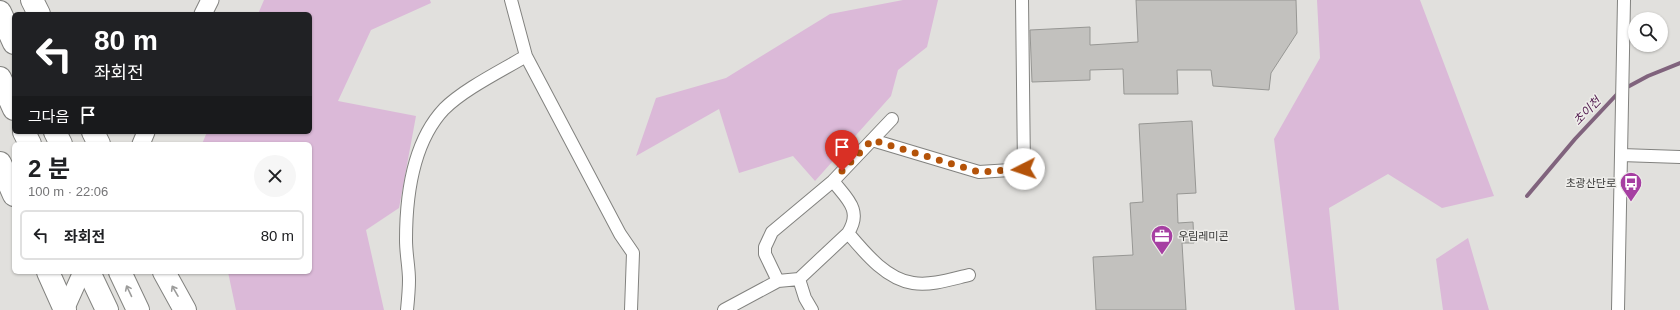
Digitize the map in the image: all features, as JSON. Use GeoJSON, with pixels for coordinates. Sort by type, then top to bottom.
{"type":"FeatureCollection","features":[{"type":"Feature","properties":{"kind":"highway"},"geometry":{"type":"LineString","coordinates":[[32,0],[38,12]]}},
{"type":"Feature","properties":{"kind":"highway"},"geometry":{"type":"LineString","coordinates":[[0,12],[12,39]]}},
{"type":"Feature","properties":{"kind":"highway"},"geometry":{"type":"LineString","coordinates":[[0,78],[12,105]]}},
{"type":"Feature","properties":{"kind":"highway"},"geometry":{"type":"LineString","coordinates":[[49,274],[65,310]]}},
{"type":"Feature","properties":{"kind":"highway"},"geometry":{"type":"LineString","coordinates":[[90,274],[107,310]]}},
{"type":"Feature","properties":{"kind":"highway"},"geometry":{"type":"LineString","coordinates":[[121,274],[138,310]]}},
{"type":"Feature","properties":{"kind":"highway"},"geometry":{"type":"LineString","coordinates":[[165,274],[186,310]]}},
{"type":"Feature","properties":{"kind":"main road"},"geometry":{"type":"LineString","coordinates":[[204,12],[210,0]]}},
{"type":"Feature","properties":{"kind":"main road"},"geometry":{"type":"LineString","coordinates":[[65,310],[81,274]]}},
{"type":"Feature","properties":{"kind":"street"},"geometry":{"type":"LineString","coordinates":[[511,0],[526,56],[620,234],[633,252],[631,310]]}},
{"type":"Feature","properties":{"kind":"street"},"geometry":{"type":"LineString","coordinates":[[872,140],[979,172],[1024,169],[1022,0]]}},
{"type":"Feature","properties":{"kind":"street"},"geometry":{"type":"LineString","coordinates":[[1618,310],[1624,0]]}},
{"type":"Feature","properties":{"kind":"street"},"geometry":{"type":"LineString","coordinates":[[407,310],[409,280],[406,241],[408,206],[415,165],[425,136],[444,109],[460,96],[526,56]]}},
{"type":"Feature","properties":{"kind":"street"},"geometry":{"type":"LineString","coordinates":[[778,281],[765,254],[765,247],[772,232],[832,181],[892,119]]}},
{"type":"Feature","properties":{"kind":"street"},"geometry":{"type":"LineString","coordinates":[[1621,155],[1680,156]]}},
{"type":"Feature","properties":{"kind":"street"},"geometry":{"type":"LineString","coordinates":[[724,310],[778,281],[799,279],[848,233],[854,224],[853,210],[850,202],[832,181]]}},
{"type":"Feature","properties":{"kind":"street"},"geometry":{"type":"LineString","coordinates":[[848,233],[875,262],[897,278],[914,283],[937,282],[969,275]]}},
{"type":"Feature","properties":{"kind":"street"},"geometry":{"type":"LineString","coordinates":[[799,279],[805,298],[812,310]]}},
{"type":"Feature","properties":{"kind":"shaded area"},"geometry":{"type":"Polygon","coordinates":[[[264,0],[430,0],[431,3],[371,30],[338,101],[416,116],[399,208],[366,230],[384,310],[236,310],[228,274],[312,274],[312,142],[203,142],[206,134],[312,134],[312,12],[259,12],[264,0]]]}},
{"type":"Feature","properties":{"kind":"shaded area"},"geometry":{"type":"Polygon","coordinates":[[[903,0],[938,0],[927,47],[898,70],[891,96],[815,181],[793,156],[739,173],[719,109],[636,156],[656,98],[726,78],[830,14],[903,0]]]}},
{"type":"Feature","properties":{"kind":"shaded area"},"geometry":{"type":"Polygon","coordinates":[[[1317,0],[1420,0],[1494,196],[1442,208],[1388,174],[1329,208],[1339,310],[1295,310],[1274,139],[1320,58],[1317,0]]]}},
{"type":"Feature","properties":{"kind":"shaded area"},"geometry":{"type":"Polygon","coordinates":[[[1468,238],[1489,310],[1443,310],[1436,259],[1468,238]]]}},
{"type":"Feature","properties":{"kind":"building"},"geometry":{"type":"Polygon","coordinates":[[[1136,0],[1296,0],[1297,33],[1271,73],[1269,90],[1213,86],[1211,70],[1177,70],[1178,94],[1124,94],[1123,69],[1090,70],[1090,80],[1032,82],[1030,30],[1090,27],[1090,45],[1138,42],[1136,0]]]}},
{"type":"Feature","properties":{"kind":"building"},"geometry":{"type":"Polygon","coordinates":[[[1192,121],[1196,193],[1177,194],[1178,223],[1193,222],[1194,243],[1182,243],[1186,310],[1096,310],[1093,257],[1133,255],[1130,203],[1143,202],[1139,124],[1192,121]]]}},
{"type":"Feature","properties":{"kind":"waterway","name":"초이천"},"geometry":{"type":"LineString","coordinates":[[1527,196],[1575,139],[1620,91],[1648,76],[1680,63]]}},
{"type":"Feature","properties":{"kind":"place","name":"초광산단로"},"geometry":{"type":"Point","coordinates":[1631,202]}},
{"type":"Feature","properties":{"kind":"place","name":"우림레미콘"},"geometry":{"type":"Point","coordinates":[1162,256]}},
{"type":"Feature","properties":{"kind":"route"},"geometry":{"type":"LineString","coordinates":[[842,171],[872,140],[979,172],[1024,169]]}}]}
